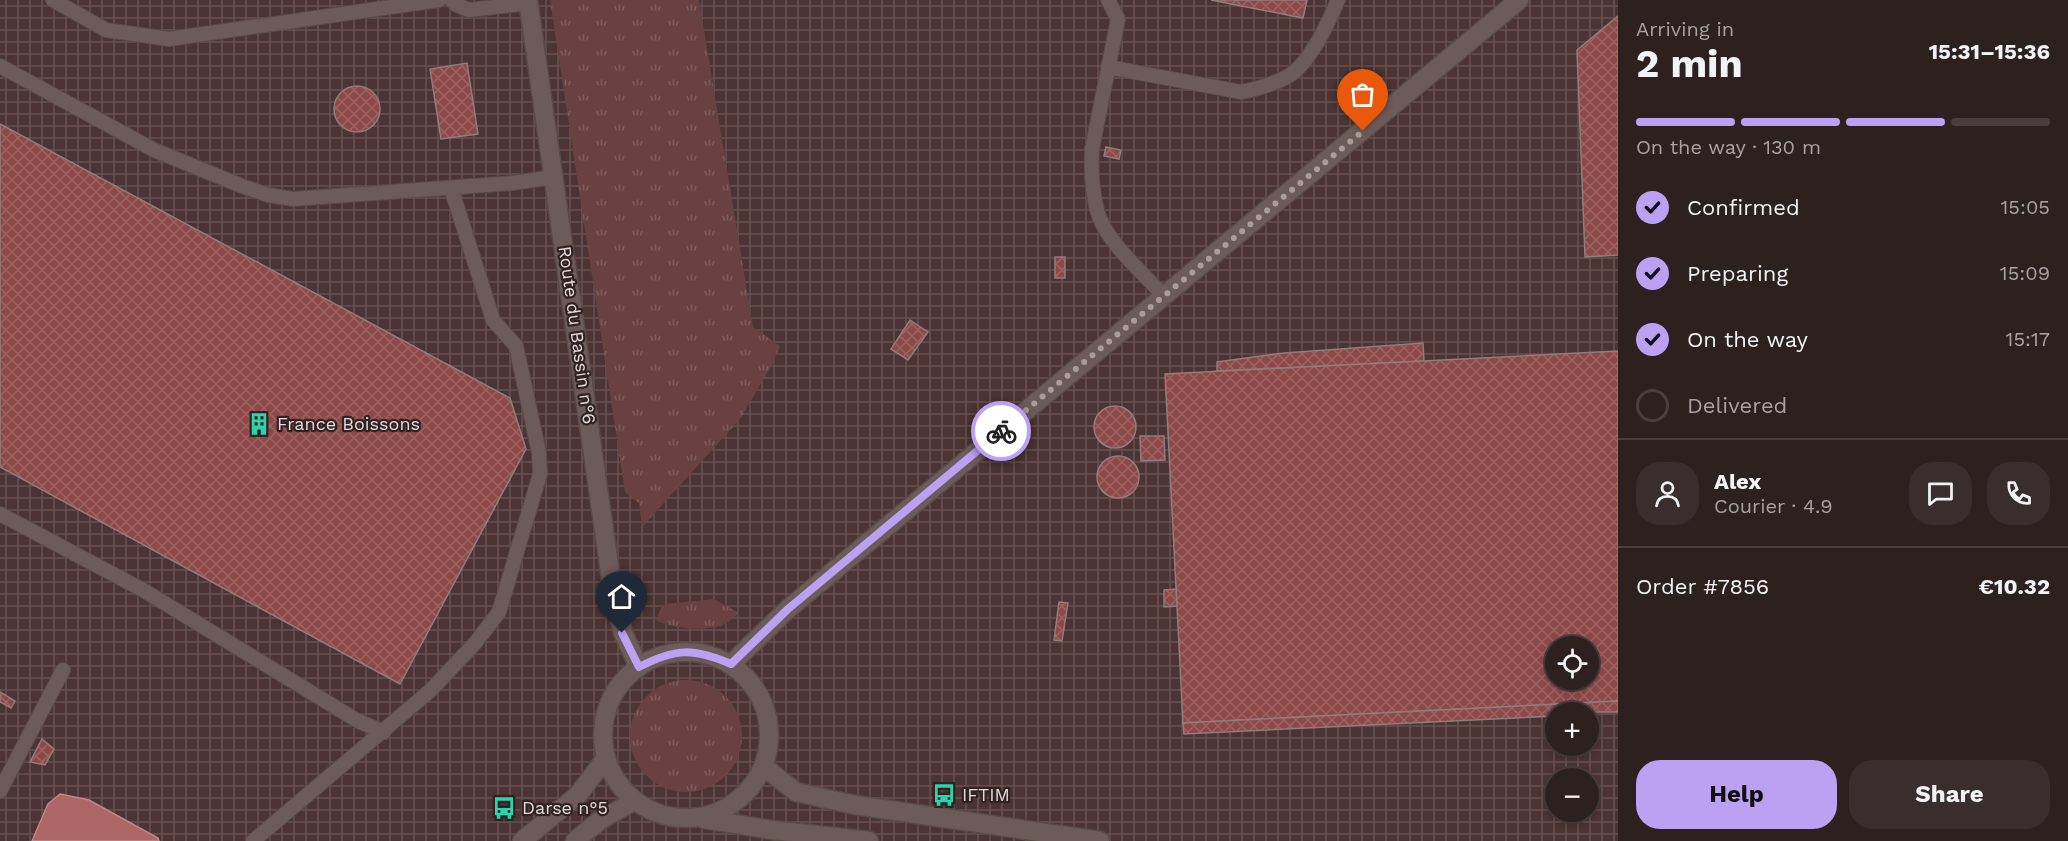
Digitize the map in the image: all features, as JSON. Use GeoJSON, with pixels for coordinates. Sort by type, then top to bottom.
{"type":"FeatureCollection","features":[{"type":"Feature","properties":{"kind":"street"},"geometry":{"type":"LineString","coordinates":[[731,664],[788,609],[1519,0]]}},
{"type":"Feature","properties":{"kind":"street","name":"Route du Bassin n°6"},"geometry":{"type":"LineString","coordinates":[[528,2],[611,579],[622,633],[639,667]]}},
{"type":"Feature","properties":{"kind":"street"},"geometry":{"type":"LineString","coordinates":[[699,818],[726,809],[749,791],[764,766],[770,738],[766,709],[752,683],[731,664],[708,655],[685,652],[661,656],[639,667],[620,684],[608,707],[603,732],[606,758],[617,782],[634,801],[665,816],[699,818],[772,830],[866,841]]}},
{"type":"Feature","properties":{"kind":"street"},"geometry":{"type":"LineString","coordinates":[[522,841],[578,795],[606,758]]}},
{"type":"Feature","properties":{"kind":"street"},"geometry":{"type":"LineString","coordinates":[[764,766],[796,792],[836,801],[1100,841]]}},
{"type":"Feature","properties":{"kind":"street"},"geometry":{"type":"LineString","coordinates":[[575,841],[599,821],[634,801]]}},
{"type":"Feature","properties":{"kind":"lane"},"geometry":{"type":"LineString","coordinates":[[53,0],[106,30],[169,39],[439,0]]}},
{"type":"Feature","properties":{"kind":"lane"},"geometry":{"type":"LineString","coordinates":[[451,0],[469,10],[528,2]]}},
{"type":"Feature","properties":{"kind":"lane"},"geometry":{"type":"LineString","coordinates":[[1108,0],[1118,19],[1092,149],[1091,169],[1097,212],[1110,237],[1163,296]]}},
{"type":"Feature","properties":{"kind":"lane"},"geometry":{"type":"LineString","coordinates":[[1108,67],[1241,92],[1255,89],[1292,74],[1308,55],[1326,26],[1338,0]]}},
{"type":"Feature","properties":{"kind":"lane"},"geometry":{"type":"LineString","coordinates":[[0,66],[154,150],[268,195],[293,199],[513,183],[554,177]]}},
{"type":"Feature","properties":{"kind":"lane"},"geometry":{"type":"LineString","coordinates":[[253,841],[431,690],[476,642],[499,612],[540,474],[539,453],[516,346],[493,320],[451,188]]}},
{"type":"Feature","properties":{"kind":"lane"},"geometry":{"type":"LineString","coordinates":[[0,514],[143,590],[358,721],[384,732]]}},
{"type":"Feature","properties":{"kind":"lane"},"geometry":{"type":"LineString","coordinates":[[0,791],[63,670]]}},
{"type":"Feature","properties":{"kind":"shaded area"},"geometry":{"type":"Polygon","coordinates":[[[0,0],[1618,0],[1618,841],[0,841],[0,0]]]}},
{"type":"Feature","properties":{"kind":"shaded area"},"geometry":{"type":"Polygon","coordinates":[[[60,794],[89,800],[158,838],[159,841],[32,841],[48,804],[60,794]]]}},
{"type":"Feature","properties":{"kind":"green space"},"geometry":{"type":"Polygon","coordinates":[[[550,0],[699,0],[753,327],[780,346],[772,365],[740,419],[642,527],[639,503],[625,492],[550,0]]]}},
{"type":"Feature","properties":{"kind":"green space"},"geometry":{"type":"Polygon","coordinates":[[[714,599],[739,613],[723,625],[708,628],[680,627],[656,620],[662,606],[666,604],[714,599]]]}},
{"type":"Feature","properties":{"kind":"green space"},"geometry":{"type":"Polygon","coordinates":[[[686,680],[707,684],[726,696],[738,715],[742,736],[738,757],[726,776],[707,788],[686,792],[665,788],[646,776],[634,757],[630,736],[634,715],[646,696],[665,684],[686,680]]]}},
{"type":"Feature","properties":{"kind":"building"},"geometry":{"type":"Polygon","coordinates":[[[1211,0],[1307,0],[1303,18],[1211,0]]]}},
{"type":"Feature","properties":{"kind":"building"},"geometry":{"type":"Polygon","coordinates":[[[1618,16],[1618,255],[1585,257],[1577,50],[1618,16]]]}},
{"type":"Feature","properties":{"kind":"building"},"geometry":{"type":"Polygon","coordinates":[[[467,63],[478,134],[441,139],[430,69],[467,63]]]}},
{"type":"Feature","properties":{"kind":"building"},"geometry":{"type":"Polygon","coordinates":[[[357,86],[373,93],[380,109],[373,125],[357,132],[341,125],[334,109],[341,93],[357,86]]]}},
{"type":"Feature","properties":{"kind":"building","name":"France Boissons"},"geometry":{"type":"Polygon","coordinates":[[[0,124],[510,398],[526,449],[400,684],[0,467],[0,124]]]}},
{"type":"Feature","properties":{"kind":"building"},"geometry":{"type":"Polygon","coordinates":[[[1106,147],[1121,150],[1119,159],[1104,156],[1106,147]]]}},
{"type":"Feature","properties":{"kind":"building"},"geometry":{"type":"Polygon","coordinates":[[[1055,257],[1065,257],[1065,278],[1055,278],[1055,257]]]}},
{"type":"Feature","properties":{"kind":"building"},"geometry":{"type":"Polygon","coordinates":[[[910,320],[928,332],[908,360],[891,349],[910,320]]]}},
{"type":"Feature","properties":{"kind":"building"},"geometry":{"type":"Polygon","coordinates":[[[1423,343],[1424,361],[1217,371],[1217,362],[1284,353],[1423,343]]]}},
{"type":"Feature","properties":{"kind":"building"},"geometry":{"type":"Polygon","coordinates":[[[1618,351],[1618,701],[1545,702],[1545,705],[1183,723],[1165,374],[1618,351]]]}},
{"type":"Feature","properties":{"kind":"building"},"geometry":{"type":"Polygon","coordinates":[[[1115,406],[1130,412],[1136,427],[1130,442],[1115,448],[1100,442],[1094,427],[1100,412],[1115,406]]]}},
{"type":"Feature","properties":{"kind":"building"},"geometry":{"type":"Polygon","coordinates":[[[1140,436],[1164,436],[1165,460],[1141,461],[1140,436]]]}},
{"type":"Feature","properties":{"kind":"building"},"geometry":{"type":"Polygon","coordinates":[[[1118,456],[1133,462],[1139,477],[1133,492],[1118,498],[1103,492],[1097,477],[1103,462],[1118,456]]]}},
{"type":"Feature","properties":{"kind":"building"},"geometry":{"type":"Polygon","coordinates":[[[1176,589],[1177,606],[1164,607],[1164,590],[1176,589]]]}},
{"type":"Feature","properties":{"kind":"building"},"geometry":{"type":"Polygon","coordinates":[[[1059,602],[1068,603],[1062,641],[1054,640],[1059,602]]]}},
{"type":"Feature","properties":{"kind":"building"},"geometry":{"type":"Polygon","coordinates":[[[0,692],[15,701],[11,708],[0,702],[0,692]]]}},
{"type":"Feature","properties":{"kind":"building"},"geometry":{"type":"Polygon","coordinates":[[[1618,701],[1618,712],[1599,712],[1598,702],[1618,701]]]}},
{"type":"Feature","properties":{"kind":"building"},"geometry":{"type":"Polygon","coordinates":[[[1545,705],[1545,717],[1184,734],[1183,723],[1545,705]]]}},
{"type":"Feature","properties":{"kind":"building"},"geometry":{"type":"Polygon","coordinates":[[[42,739],[54,749],[45,765],[30,762],[42,739]]]}},
{"type":"Feature","properties":{"kind":"way so far"},"geometry":{"type":"LineString","coordinates":[[1001,431],[1363,131]]}},
{"type":"Feature","properties":{"kind":"place","name":"France Boissons"},"geometry":{"type":"Point","coordinates":[259,424]}},
{"type":"Feature","properties":{"kind":"place","name":"IFTIM"},"geometry":{"type":"Point","coordinates":[944,795]}},
{"type":"Feature","properties":{"kind":"place","name":"Darse n°5"},"geometry":{"type":"Point","coordinates":[504,808]}},
{"type":"Feature","properties":{"kind":"route"},"geometry":{"type":"LineString","coordinates":[[622,633],[639,667],[661,656],[685,652],[708,655],[731,664],[788,609],[1001,431]]}}]}
